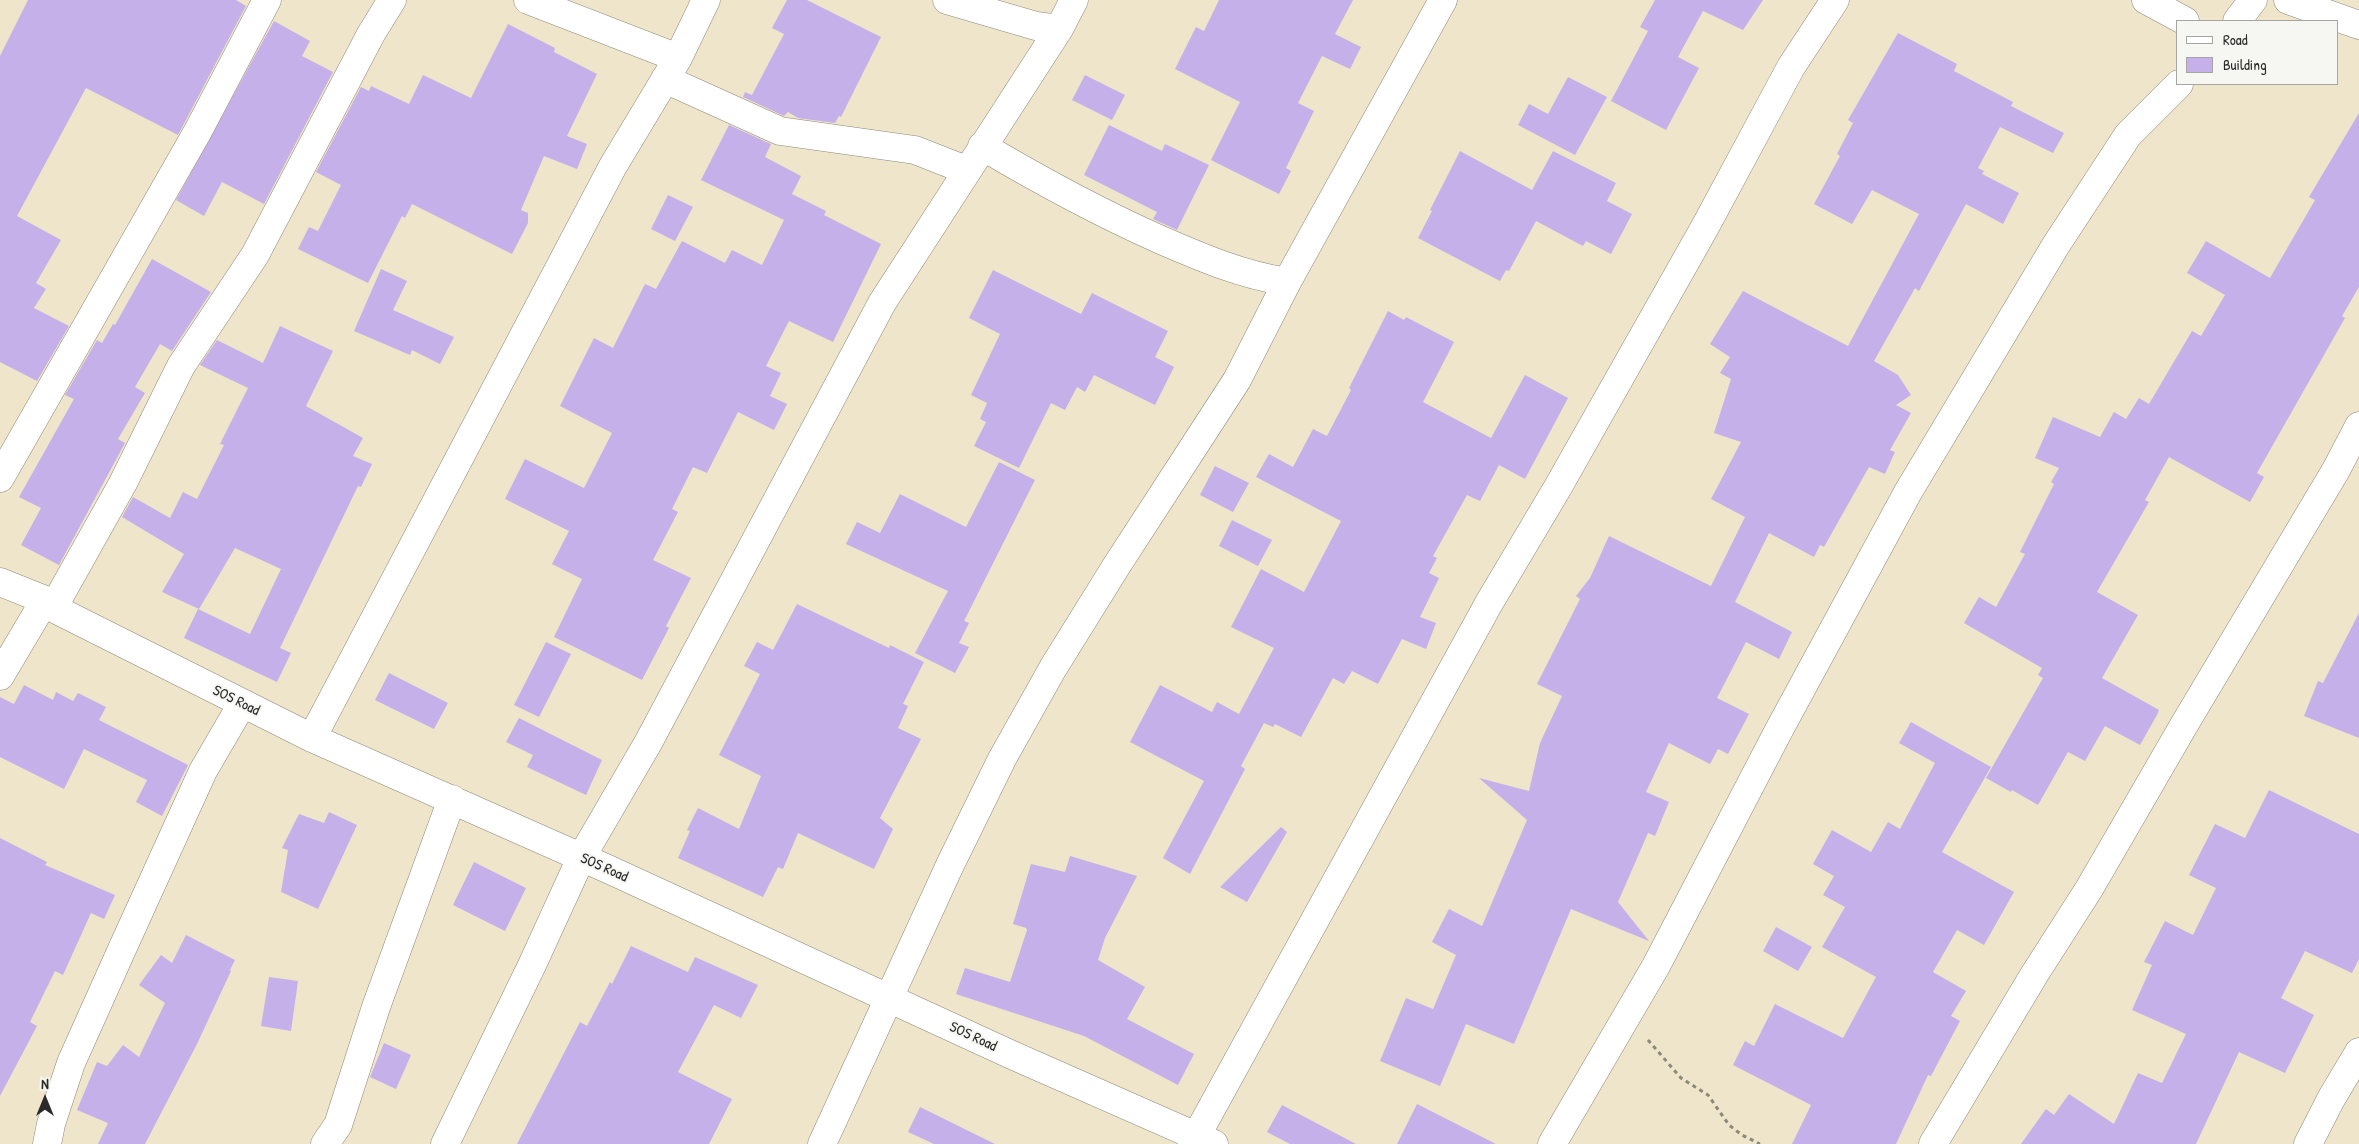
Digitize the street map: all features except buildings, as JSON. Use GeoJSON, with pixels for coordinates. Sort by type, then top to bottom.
{"type":"FeatureCollection","features":[{"type":"Feature","properties":{"kind":"street"},"geometry":{"type":"LineString","coordinates":[[0,478],[198,132],[267,0]]}},
{"type":"Feature","properties":{"kind":"street"},"geometry":{"type":"LineString","coordinates":[[0,676],[49,604],[123,482],[181,366],[255,255],[366,42],[392,0]]}},
{"type":"Feature","properties":{"kind":"street"},"geometry":{"type":"LineString","coordinates":[[528,0],[671,69],[780,131],[915,150],[966,170]]}},
{"type":"Feature","properties":{"kind":"street"},"geometry":{"type":"LineString","coordinates":[[312,738],[613,166],[671,69],[706,0]]}},
{"type":"Feature","properties":{"kind":"street"},"geometry":{"type":"LineString","coordinates":[[946,0],[1036,26],[1059,29]]}},
{"type":"Feature","properties":{"kind":"street"},"geometry":{"type":"LineString","coordinates":[[445,1144],[532,965],[581,858],[648,743],[882,303],[966,170],[1059,29],[1074,0]]}},
{"type":"Feature","properties":{"kind":"street"},"geometry":{"type":"LineString","coordinates":[[822,1144],[950,865],[1006,751],[1053,668],[1112,572],[1237,380],[1287,282],[1444,0]]}},
{"type":"Feature","properties":{"kind":"street"},"geometry":{"type":"LineString","coordinates":[[1201,1141],[1484,612],[1558,487],[1690,253],[1791,67],[1835,0]]}},
{"type":"Feature","properties":{"kind":"street"},"geometry":{"type":"LineString","coordinates":[[2146,0],[2183,20]]}},
{"type":"Feature","properties":{"kind":"street"},"geometry":{"type":"LineString","coordinates":[[2238,20],[2254,0]]}},
{"type":"Feature","properties":{"kind":"street"},"geometry":{"type":"LineString","coordinates":[[2288,0],[2359,25]]}},
{"type":"Feature","properties":{"kind":"street"},"geometry":{"type":"LineString","coordinates":[[1552,1144],[1656,966],[1778,730],[1908,492],[2056,246],[2128,135],[2178,85]]}},
{"type":"Feature","properties":{"kind":"street"},"geometry":{"type":"LineString","coordinates":[[982,146],[1053,188],[1123,223],[1210,261],[1254,276],[1287,282]]}},
{"type":"Feature","properties":{"kind":"street"},"geometry":{"type":"LineString","coordinates":[[1933,1144],[2034,976],[2090,889],[2184,725],[2336,470],[2359,426]]}},
{"type":"Feature","properties":{"kind":"street","name":"SOS Road"},"geometry":{"type":"LineString","coordinates":[[0,582],[49,604],[312,738],[452,799],[1201,1141]]}},
{"type":"Feature","properties":{"kind":"street"},"geometry":{"type":"LineString","coordinates":[[47,1144],[51,1124],[71,1063],[203,770],[242,704]]}},
{"type":"Feature","properties":{"kind":"street"},"geometry":{"type":"LineString","coordinates":[[325,1144],[338,1125],[376,1007],[452,799]]}},
{"type":"Feature","properties":{"kind":"street"},"geometry":{"type":"LineString","coordinates":[[2308,1144],[2359,1052]]}},
{"type":"Feature","properties":{"kind":"path"},"geometry":{"type":"LineString","coordinates":[[1626,1015],[1681,1078],[1708,1095],[1729,1125],[1742,1135],[1760,1144]]}}]}
